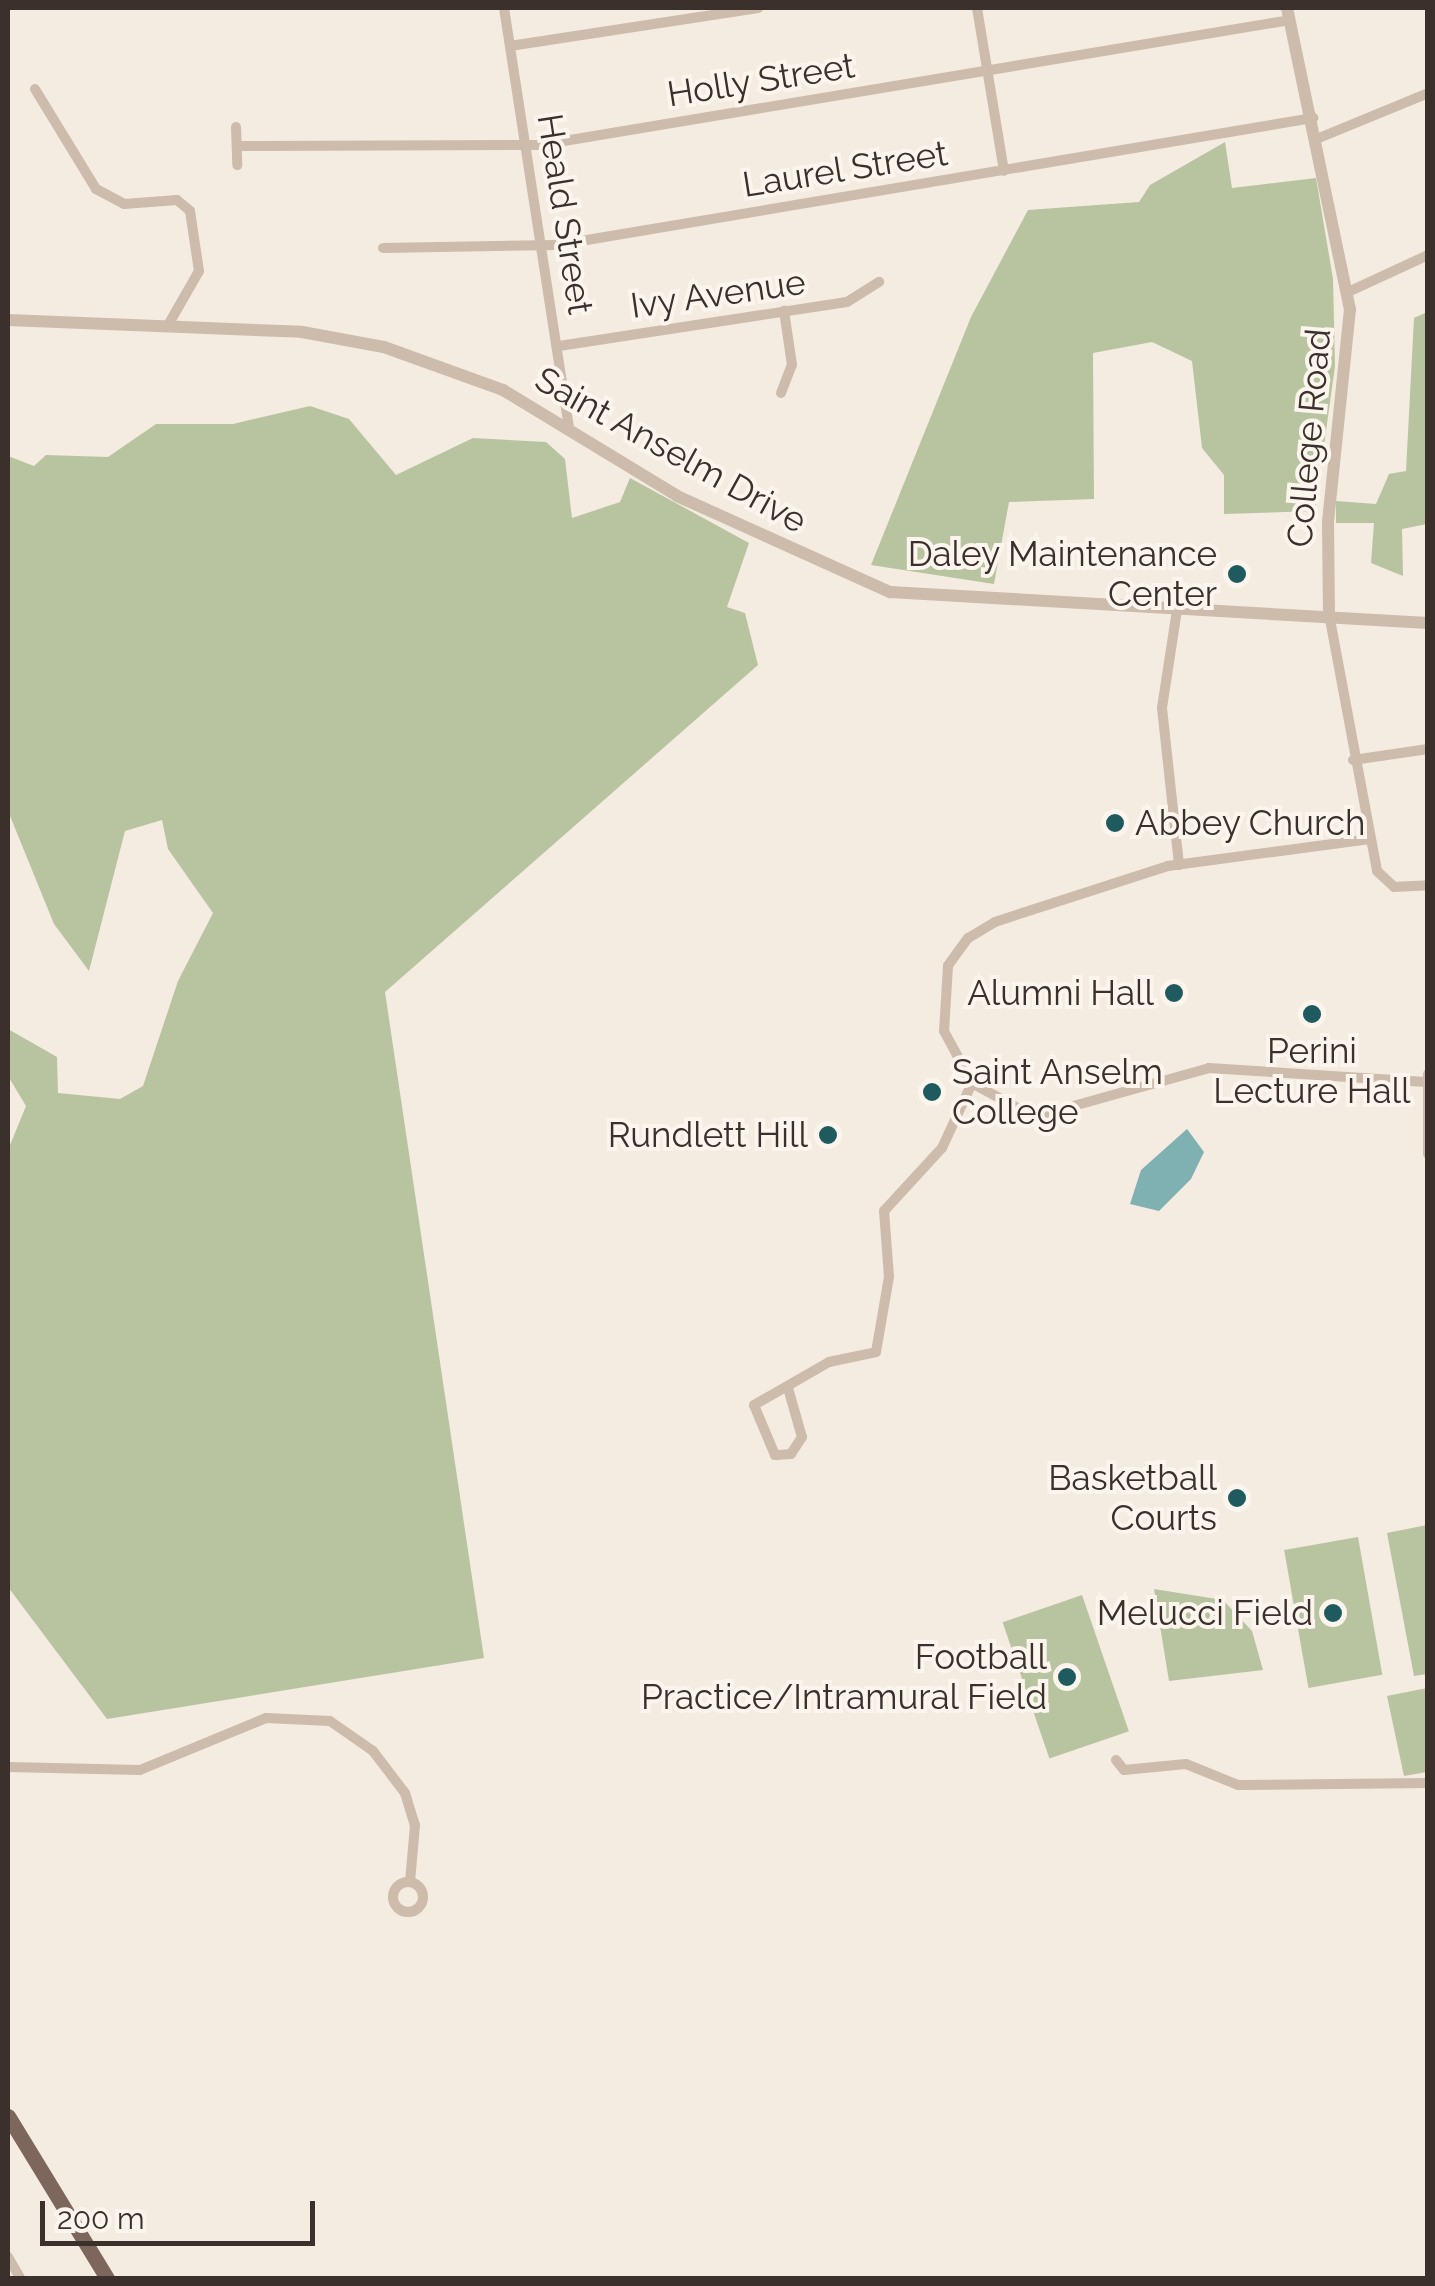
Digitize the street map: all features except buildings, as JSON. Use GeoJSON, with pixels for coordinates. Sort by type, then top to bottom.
{"type":"FeatureCollection","features":[{"type":"Feature","properties":{"kind":"main road"},"geometry":{"type":"LineString","coordinates":[[8,2116],[108,2278]]}},
{"type":"Feature","properties":{"kind":"street","name":"Heald Street"},"geometry":{"type":"LineString","coordinates":[[504,8],[569,429]]}},
{"type":"Feature","properties":{"kind":"street"},"geometry":{"type":"LineString","coordinates":[[510,46],[758,8]]}},
{"type":"Feature","properties":{"kind":"street"},"geometry":{"type":"LineString","coordinates":[[977,8],[1004,170]]}},
{"type":"Feature","properties":{"kind":"street","name":"Holly Street"},"geometry":{"type":"LineString","coordinates":[[237,146],[526,146],[988,70],[1288,14]]}},
{"type":"Feature","properties":{"kind":"street","name":"College Road"},"geometry":{"type":"LineString","coordinates":[[1288,14],[1319,138],[1348,292],[1329,614],[1353,760],[1370,839],[1386,884],[1428,884]]}},
{"type":"Feature","properties":{"kind":"street"},"geometry":{"type":"LineString","coordinates":[[35,89],[96,189],[124,204],[177,200],[190,211],[199,271],[167,327]]}},
{"type":"Feature","properties":{"kind":"street"},"geometry":{"type":"LineString","coordinates":[[1319,138],[1428,93]]}},
{"type":"Feature","properties":{"kind":"street","name":"Laurel Street"},"geometry":{"type":"LineString","coordinates":[[383,248],[542,247],[1314,117]]}},
{"type":"Feature","properties":{"kind":"street"},"geometry":{"type":"LineString","coordinates":[[236,127],[237,165]]}},
{"type":"Feature","properties":{"kind":"street"},"geometry":{"type":"LineString","coordinates":[[1348,292],[1428,255]]}},
{"type":"Feature","properties":{"kind":"street","name":"Ivy Avenue"},"geometry":{"type":"LineString","coordinates":[[559,346],[858,299],[880,282]]}},
{"type":"Feature","properties":{"kind":"street"},"geometry":{"type":"LineString","coordinates":[[782,392],[792,365],[784,311]]}},
{"type":"Feature","properties":{"kind":"street","name":"Saint Anselm Drive"},"geometry":{"type":"LineString","coordinates":[[8,320],[362,341],[484,382],[678,496],[874,588],[1428,623]]}},
{"type":"Feature","properties":{"kind":"street"},"geometry":{"type":"LineString","coordinates":[[1176,610],[1162,708],[1179,865]]}},
{"type":"Feature","properties":{"kind":"street"},"geometry":{"type":"LineString","coordinates":[[1353,760],[1428,749]]}},
{"type":"Feature","properties":{"kind":"street"},"geometry":{"type":"LineString","coordinates":[[1370,839],[1179,865],[968,938],[948,966],[941,1005],[950,1048],[972,1083],[1009,1108],[1047,1118],[1209,1068],[1426,1078],[1421,1105],[1428,1154]]}},
{"type":"Feature","properties":{"kind":"street"},"geometry":{"type":"LineString","coordinates":[[788,1388],[802,1437],[791,1454],[776,1455],[753,1408],[825,1364],[876,1352],[889,1277],[884,1211],[942,1148],[972,1083]]}},
{"type":"Feature","properties":{"kind":"street"},"geometry":{"type":"LineString","coordinates":[[8,1766],[140,1770],[266,1718],[319,1718],[366,1744],[405,1794],[415,1826],[410,1882]]}},
{"type":"Feature","properties":{"kind":"street"},"geometry":{"type":"LineString","coordinates":[[1116,1760],[1124,1770],[1186,1764],[1238,1785],[1428,1783]]}},
{"type":"Feature","properties":{"kind":"street"},"geometry":{"type":"LineString","coordinates":[[8,2258],[20,2278]]}},
{"type":"Feature","properties":{"kind":"green space"},"geometry":{"type":"Polygon","coordinates":[[[1225,142],[1232,188],[1316,178],[1333,279],[1335,366],[1315,511],[1224,514],[1224,475],[1202,448],[1192,361],[1152,342],[1093,353],[1094,499],[1009,502],[994,584],[871,565],[971,317],[1028,210],[1139,202],[1150,185],[1225,142]]]}},
{"type":"Feature","properties":{"kind":"green space"},"geometry":{"type":"Polygon","coordinates":[[[1427,312],[1427,524],[1402,529],[1403,576],[1371,563],[1374,523],[1336,523],[1336,501],[1376,504],[1389,474],[1406,471],[1414,318],[1427,312]]]}},
{"type":"Feature","properties":{"kind":"green space"},"geometry":{"type":"Polygon","coordinates":[[[310,406],[349,419],[396,475],[473,438],[546,442],[565,459],[572,518],[620,502],[630,478],[749,543],[727,607],[745,613],[758,665],[385,992],[484,1658],[107,1719],[8,1587],[8,1150],[26,1106],[8,1076],[8,1029],[57,1057],[58,1093],[120,1099],[143,1086],[178,981],[213,913],[168,849],[162,820],[125,831],[89,971],[54,924],[8,811],[8,456],[34,466],[46,455],[108,457],[156,424],[233,424],[310,406]]]}},
{"type":"Feature","properties":{"kind":"green space"},"geometry":{"type":"Polygon","coordinates":[[[1427,1525],[1427,1674],[1414,1676],[1387,1533],[1427,1525]]]}},
{"type":"Feature","properties":{"kind":"green space","name":"Melucci Field"},"geometry":{"type":"Polygon","coordinates":[[[1358,1537],[1382,1675],[1308,1688],[1284,1550],[1358,1537]]]}},
{"type":"Feature","properties":{"kind":"green space"},"geometry":{"type":"Polygon","coordinates":[[[1154,1589],[1223,1600],[1252,1631],[1263,1670],[1169,1681],[1154,1589]]]}},
{"type":"Feature","properties":{"kind":"green space","name":"Football Practice/Intramural Field"},"geometry":{"type":"Polygon","coordinates":[[[1082,1595],[1129,1731],[1049,1759],[1003,1622],[1082,1595]]]}},
{"type":"Feature","properties":{"kind":"green space"},"geometry":{"type":"Polygon","coordinates":[[[1427,1688],[1427,1772],[1404,1776],[1387,1696],[1427,1688]]]}},
{"type":"Feature","properties":{"kind":"water"},"geometry":{"type":"Polygon","coordinates":[[[1187,1129],[1204,1152],[1191,1179],[1159,1211],[1130,1204],[1141,1170],[1187,1129]]]}},
{"type":"Feature","properties":{"kind":"place","name":"Daley Maintenance Center"},"geometry":{"type":"Point","coordinates":[1237,574]}},
{"type":"Feature","properties":{"kind":"place","name":"Abbey Church"},"geometry":{"type":"Point","coordinates":[1115,823]}},
{"type":"Feature","properties":{"kind":"place","name":"Alumni Hall"},"geometry":{"type":"Point","coordinates":[1174,993]}},
{"type":"Feature","properties":{"kind":"place","name":"Perini Lecture Hall"},"geometry":{"type":"Point","coordinates":[1312,1014]}},
{"type":"Feature","properties":{"kind":"place","name":"Saint Anselm College"},"geometry":{"type":"Point","coordinates":[932,1092]}},
{"type":"Feature","properties":{"kind":"place","name":"Rundlett Hill"},"geometry":{"type":"Point","coordinates":[828,1135]}},
{"type":"Feature","properties":{"kind":"place","name":"Basketball Courts"},"geometry":{"type":"Point","coordinates":[1237,1498]}},
{"type":"Feature","properties":{"kind":"place","name":"Melucci Field"},"geometry":{"type":"Point","coordinates":[1333,1613]}},
{"type":"Feature","properties":{"kind":"place","name":"Football Practice/Intramural Field"},"geometry":{"type":"Point","coordinates":[1067,1677]}}]}
